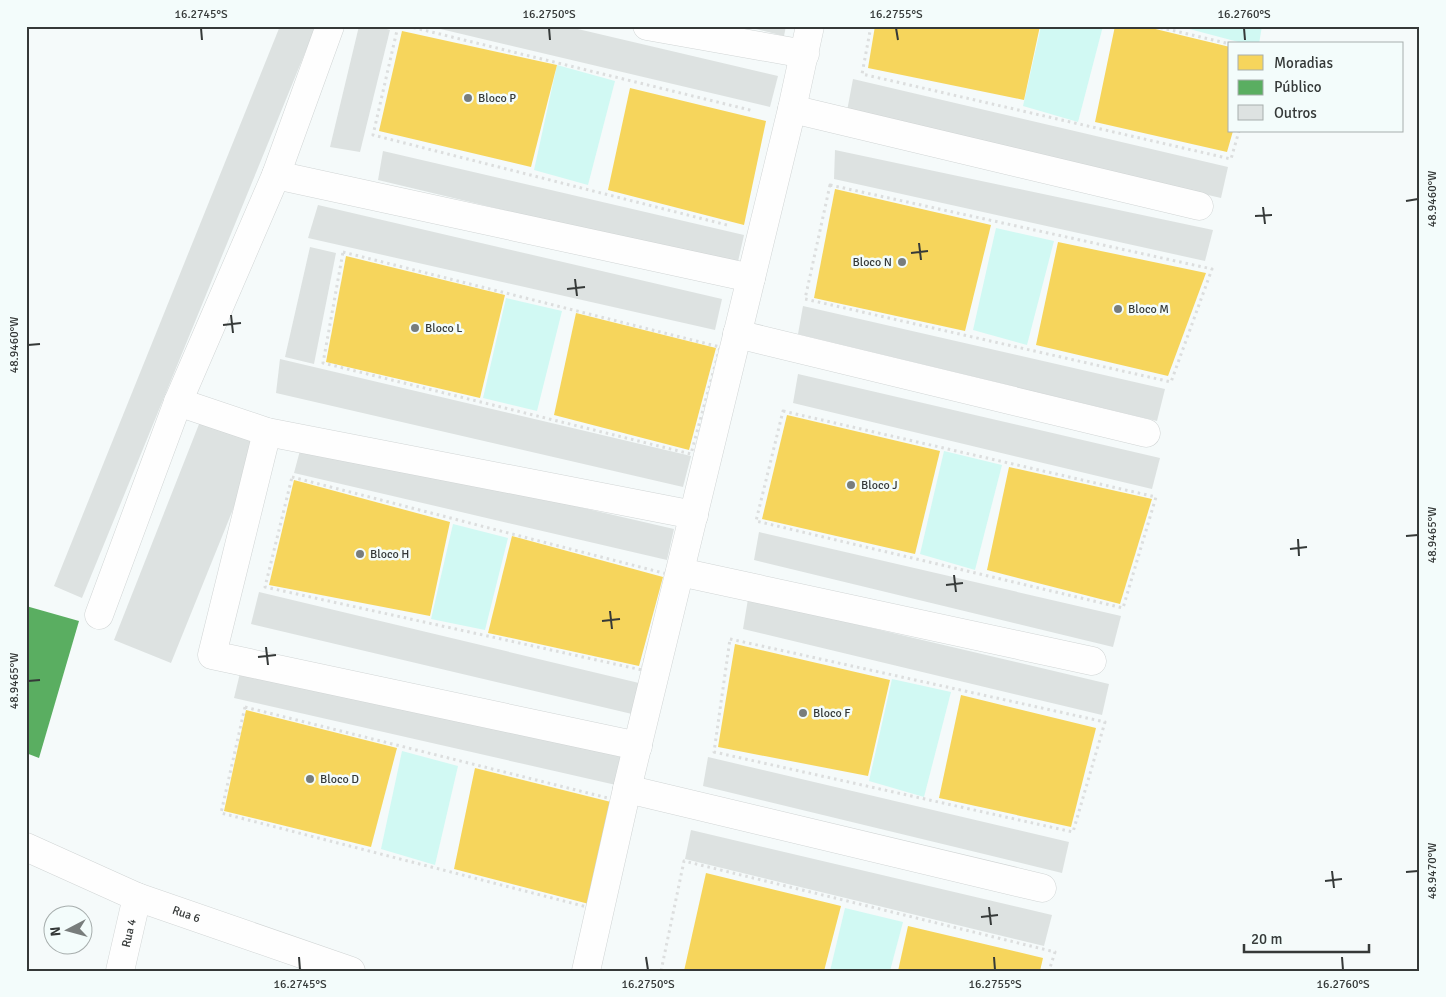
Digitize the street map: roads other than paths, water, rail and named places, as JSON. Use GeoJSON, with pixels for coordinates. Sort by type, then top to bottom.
{"type":"FeatureCollection","features":[{"type":"Feature","properties":{"kind":"street"},"geometry":{"type":"LineString","coordinates":[[99,615],[178,402],[276,175],[330,26]]}},
{"type":"Feature","properties":{"kind":"street"},"geometry":{"type":"LineString","coordinates":[[647,26],[804,54]]}},
{"type":"Feature","properties":{"kind":"street"},"geometry":{"type":"LineString","coordinates":[[586,971],[622,795],[638,746],[673,573],[694,515],[729,340],[751,278],[810,26]]}},
{"type":"Feature","properties":{"kind":"street"},"geometry":{"type":"LineString","coordinates":[[792,109],[1199,206]]}},
{"type":"Feature","properties":{"kind":"street"},"geometry":{"type":"LineString","coordinates":[[276,175],[751,278]]}},
{"type":"Feature","properties":{"kind":"street"},"geometry":{"type":"LineString","coordinates":[[729,340],[1146,433]]}},
{"type":"Feature","properties":{"kind":"street"},"geometry":{"type":"LineString","coordinates":[[178,402],[266,432],[694,515]]}},
{"type":"Feature","properties":{"kind":"street"},"geometry":{"type":"LineString","coordinates":[[266,432],[212,655],[638,746]]}},
{"type":"Feature","properties":{"kind":"street"},"geometry":{"type":"LineString","coordinates":[[673,573],[1092,661]]}},
{"type":"Feature","properties":{"kind":"street"},"geometry":{"type":"LineString","coordinates":[[622,795],[1042,888]]}},
{"type":"Feature","properties":{"kind":"street","name":"Rua 6"},"geometry":{"type":"LineString","coordinates":[[26,847],[137,897],[351,971]]}},
{"type":"Feature","properties":{"kind":"street","name":"Rua 4"},"geometry":{"type":"LineString","coordinates":[[120,971],[137,897]]}},
{"type":"Feature","properties":{"kind":"place","name":"Bloco P"},"geometry":{"type":"Point","coordinates":[468,98]}},
{"type":"Feature","properties":{"kind":"place","name":"Bloco N"},"geometry":{"type":"Point","coordinates":[902,262]}},
{"type":"Feature","properties":{"kind":"place","name":"Bloco M"},"geometry":{"type":"Point","coordinates":[1118,309]}},
{"type":"Feature","properties":{"kind":"place","name":"Bloco L"},"geometry":{"type":"Point","coordinates":[415,328]}},
{"type":"Feature","properties":{"kind":"place","name":"Bloco J"},"geometry":{"type":"Point","coordinates":[851,485]}},
{"type":"Feature","properties":{"kind":"place","name":"Bloco H"},"geometry":{"type":"Point","coordinates":[360,554]}},
{"type":"Feature","properties":{"kind":"place","name":"Bloco F"},"geometry":{"type":"Point","coordinates":[803,713]}},
{"type":"Feature","properties":{"kind":"place","name":"Bloco D"},"geometry":{"type":"Point","coordinates":[310,779]}}]}
